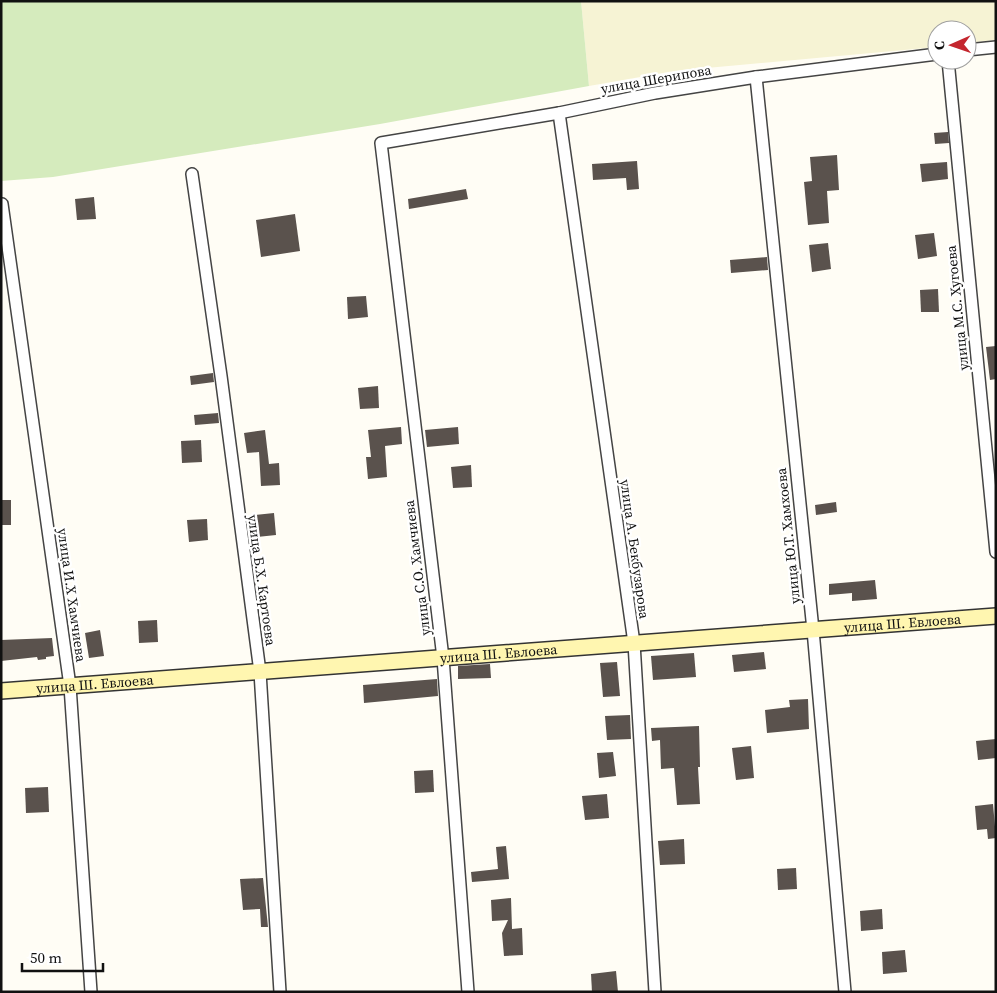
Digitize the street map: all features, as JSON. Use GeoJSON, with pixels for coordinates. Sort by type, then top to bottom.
{"type":"FeatureCollection","features":[{"type":"Feature","properties":{"kind":"street"},"geometry":{"type":"LineString","coordinates":[[977,49],[996,47]]}},
{"type":"Feature","properties":{"kind":"street","name":"улица Шерипова"},"geometry":{"type":"LineString","coordinates":[[381,143],[559,113],[655,92],[927,55]]}},
{"type":"Feature","properties":{"kind":"street","name":"улица М.С. Хугоева"},"geometry":{"type":"LineString","coordinates":[[949,70],[996,552]]}},
{"type":"Feature","properties":{"kind":"street","name":"улица Ю.Т. Хамхоева"},"geometry":{"type":"LineString","coordinates":[[756,77],[813,630],[845,992]]}},
{"type":"Feature","properties":{"kind":"street","name":"улица А. Бекбузарова"},"geometry":{"type":"LineString","coordinates":[[559,113],[634,644],[655,992]]}},
{"type":"Feature","properties":{"kind":"street","name":"улица С.О. Хамчиева"},"geometry":{"type":"LineString","coordinates":[[381,143],[443,658],[468,992]]}},
{"type":"Feature","properties":{"kind":"street","name":"улица Б.Х. Картоева"},"geometry":{"type":"LineString","coordinates":[[192,174],[260,672],[280,992]]}},
{"type":"Feature","properties":{"kind":"street","name":"улица И.Х Хамчиева"},"geometry":{"type":"LineString","coordinates":[[2,204],[70,686],[91,992]]}},
{"type":"Feature","properties":{"kind":"street","name":"улица Ш. Евлоева"},"geometry":{"type":"LineString","coordinates":[[1,691],[996,616]]}},
{"type":"Feature","properties":{"kind":"shaded area"},"geometry":{"type":"Polygon","coordinates":[[[581,1],[996,1],[996,40],[977,42],[977,20],[927,20],[927,48],[674,71],[589,86],[581,1]]]}},
{"type":"Feature","properties":{"kind":"green space"},"geometry":{"type":"Polygon","coordinates":[[[1,1],[581,1],[589,86],[380,124],[53,177],[1,181],[1,1]]]}},
{"type":"Feature","properties":{"kind":"building"},"geometry":{"type":"Polygon","coordinates":[[[948,132],[949,143],[935,144],[934,133],[948,132]]]}},
{"type":"Feature","properties":{"kind":"building"},"geometry":{"type":"Polygon","coordinates":[[[837,155],[839,190],[827,191],[829,223],[808,225],[804,182],[812,181],[810,157],[837,155]]]}},
{"type":"Feature","properties":{"kind":"building"},"geometry":{"type":"Polygon","coordinates":[[[637,161],[639,189],[627,190],[626,178],[593,180],[592,164],[637,161]]]}},
{"type":"Feature","properties":{"kind":"building"},"geometry":{"type":"Polygon","coordinates":[[[947,162],[948,179],[922,182],[920,164],[947,162]]]}},
{"type":"Feature","properties":{"kind":"building"},"geometry":{"type":"Polygon","coordinates":[[[466,189],[468,199],[409,209],[408,199],[466,189]]]}},
{"type":"Feature","properties":{"kind":"building"},"geometry":{"type":"Polygon","coordinates":[[[94,197],[96,219],[77,220],[75,199],[94,197]]]}},
{"type":"Feature","properties":{"kind":"building"},"geometry":{"type":"Polygon","coordinates":[[[295,214],[300,251],[261,257],[256,220],[295,214]]]}},
{"type":"Feature","properties":{"kind":"building"},"geometry":{"type":"Polygon","coordinates":[[[934,233],[937,256],[918,259],[915,235],[934,233]]]}},
{"type":"Feature","properties":{"kind":"building"},"geometry":{"type":"Polygon","coordinates":[[[828,243],[831,269],[812,272],[809,245],[828,243]]]}},
{"type":"Feature","properties":{"kind":"building"},"geometry":{"type":"Polygon","coordinates":[[[767,257],[768,270],[731,273],[730,260],[767,257]]]}},
{"type":"Feature","properties":{"kind":"building"},"geometry":{"type":"Polygon","coordinates":[[[938,289],[939,312],[921,312],[920,290],[938,289]]]}},
{"type":"Feature","properties":{"kind":"building"},"geometry":{"type":"Polygon","coordinates":[[[366,296],[368,317],[348,319],[347,297],[366,296]]]}},
{"type":"Feature","properties":{"kind":"building"},"geometry":{"type":"Polygon","coordinates":[[[996,346],[996,379],[990,380],[986,347],[996,346]]]}},
{"type":"Feature","properties":{"kind":"building"},"geometry":{"type":"Polygon","coordinates":[[[213,373],[214,382],[191,385],[190,376],[213,373]]]}},
{"type":"Feature","properties":{"kind":"building"},"geometry":{"type":"Polygon","coordinates":[[[378,386],[379,408],[360,409],[358,388],[378,386]]]}},
{"type":"Feature","properties":{"kind":"building"},"geometry":{"type":"Polygon","coordinates":[[[218,413],[219,423],[195,425],[194,415],[218,413]]]}},
{"type":"Feature","properties":{"kind":"building"},"geometry":{"type":"Polygon","coordinates":[[[401,427],[402,444],[385,446],[387,477],[368,479],[366,457],[371,457],[368,430],[401,427]]]}},
{"type":"Feature","properties":{"kind":"building"},"geometry":{"type":"Polygon","coordinates":[[[458,427],[459,444],[427,447],[425,430],[458,427]]]}},
{"type":"Feature","properties":{"kind":"building"},"geometry":{"type":"Polygon","coordinates":[[[265,430],[269,464],[279,463],[280,485],[261,486],[259,452],[247,453],[244,433],[265,430]]]}},
{"type":"Feature","properties":{"kind":"building"},"geometry":{"type":"Polygon","coordinates":[[[201,440],[202,462],[182,463],[181,441],[201,440]]]}},
{"type":"Feature","properties":{"kind":"building"},"geometry":{"type":"Polygon","coordinates":[[[471,465],[472,487],[453,488],[451,467],[471,465]]]}},
{"type":"Feature","properties":{"kind":"building"},"geometry":{"type":"Polygon","coordinates":[[[1,500],[11,500],[11,525],[1,525],[1,500]]]}},
{"type":"Feature","properties":{"kind":"building"},"geometry":{"type":"Polygon","coordinates":[[[836,502],[837,512],[816,515],[815,505],[836,502]]]}},
{"type":"Feature","properties":{"kind":"building"},"geometry":{"type":"Polygon","coordinates":[[[274,513],[276,535],[257,537],[255,515],[274,513]]]}},
{"type":"Feature","properties":{"kind":"building"},"geometry":{"type":"Polygon","coordinates":[[[207,519],[208,540],[189,542],[187,520],[207,519]]]}},
{"type":"Feature","properties":{"kind":"building"},"geometry":{"type":"Polygon","coordinates":[[[875,580],[877,599],[852,601],[852,593],[829,595],[829,584],[875,580]]]}},
{"type":"Feature","properties":{"kind":"building"},"geometry":{"type":"Polygon","coordinates":[[[157,620],[158,642],[139,643],[138,621],[157,620]]]}},
{"type":"Feature","properties":{"kind":"building"},"geometry":{"type":"Polygon","coordinates":[[[100,630],[104,656],[89,658],[85,633],[100,630]]]}},
{"type":"Feature","properties":{"kind":"building"},"geometry":{"type":"Polygon","coordinates":[[[52,638],[54,656],[38,660],[37,657],[1,661],[1,640],[52,638]]]}},
{"type":"Feature","properties":{"kind":"building"},"geometry":{"type":"Polygon","coordinates":[[[764,652],[766,669],[734,672],[732,655],[764,652]]]}},
{"type":"Feature","properties":{"kind":"building"},"geometry":{"type":"Polygon","coordinates":[[[694,653],[696,677],[653,680],[651,656],[694,653]]]}},
{"type":"Feature","properties":{"kind":"building"},"geometry":{"type":"Polygon","coordinates":[[[617,662],[620,696],[603,697],[600,663],[617,662]]]}},
{"type":"Feature","properties":{"kind":"building"},"geometry":{"type":"Polygon","coordinates":[[[490,664],[491,678],[458,679],[458,666],[490,664]]]}},
{"type":"Feature","properties":{"kind":"building"},"geometry":{"type":"Polygon","coordinates":[[[437,679],[438,696],[364,703],[363,685],[437,679]]]}},
{"type":"Feature","properties":{"kind":"building"},"geometry":{"type":"Polygon","coordinates":[[[808,699],[809,729],[767,733],[765,710],[790,707],[789,700],[808,699]]]}},
{"type":"Feature","properties":{"kind":"building"},"geometry":{"type":"Polygon","coordinates":[[[630,715],[631,739],[607,740],[605,716],[630,715]]]}},
{"type":"Feature","properties":{"kind":"building"},"geometry":{"type":"Polygon","coordinates":[[[699,726],[700,767],[698,767],[700,804],[677,805],[674,768],[661,769],[660,740],[652,741],[651,728],[699,726]]]}},
{"type":"Feature","properties":{"kind":"building"},"geometry":{"type":"Polygon","coordinates":[[[996,739],[996,758],[978,760],[976,741],[996,739]]]}},
{"type":"Feature","properties":{"kind":"building"},"geometry":{"type":"Polygon","coordinates":[[[751,746],[754,778],[736,780],[732,748],[751,746]]]}},
{"type":"Feature","properties":{"kind":"building"},"geometry":{"type":"Polygon","coordinates":[[[613,752],[616,776],[599,778],[597,753],[613,752]]]}},
{"type":"Feature","properties":{"kind":"building"},"geometry":{"type":"Polygon","coordinates":[[[433,770],[434,792],[415,793],[414,771],[433,770]]]}},
{"type":"Feature","properties":{"kind":"building"},"geometry":{"type":"Polygon","coordinates":[[[48,787],[49,812],[26,813],[25,788],[48,787]]]}},
{"type":"Feature","properties":{"kind":"building"},"geometry":{"type":"Polygon","coordinates":[[[607,794],[609,818],[585,820],[582,796],[607,794]]]}},
{"type":"Feature","properties":{"kind":"building"},"geometry":{"type":"Polygon","coordinates":[[[993,804],[996,838],[988,839],[987,829],[977,830],[975,806],[993,804]]]}},
{"type":"Feature","properties":{"kind":"building"},"geometry":{"type":"Polygon","coordinates":[[[684,839],[685,864],[660,865],[658,841],[684,839]]]}},
{"type":"Feature","properties":{"kind":"building"},"geometry":{"type":"Polygon","coordinates":[[[506,846],[509,879],[472,882],[471,872],[498,869],[496,847],[506,846]]]}},
{"type":"Feature","properties":{"kind":"building"},"geometry":{"type":"Polygon","coordinates":[[[796,868],[797,889],[778,890],[777,869],[796,868]]]}},
{"type":"Feature","properties":{"kind":"building"},"geometry":{"type":"Polygon","coordinates":[[[263,878],[268,927],[261,927],[260,909],[243,910],[240,879],[263,878]]]}},
{"type":"Feature","properties":{"kind":"building"},"geometry":{"type":"Polygon","coordinates":[[[511,898],[512,929],[522,928],[523,955],[504,956],[502,933],[508,920],[492,921],[491,900],[511,898]]]}},
{"type":"Feature","properties":{"kind":"building"},"geometry":{"type":"Polygon","coordinates":[[[882,909],[883,929],[861,931],[860,911],[882,909]]]}},
{"type":"Feature","properties":{"kind":"building"},"geometry":{"type":"Polygon","coordinates":[[[905,950],[907,972],[883,974],[882,952],[905,950]]]}},
{"type":"Feature","properties":{"kind":"building"},"geometry":{"type":"Polygon","coordinates":[[[616,971],[618,992],[592,992],[591,974],[616,971]]]}}]}
